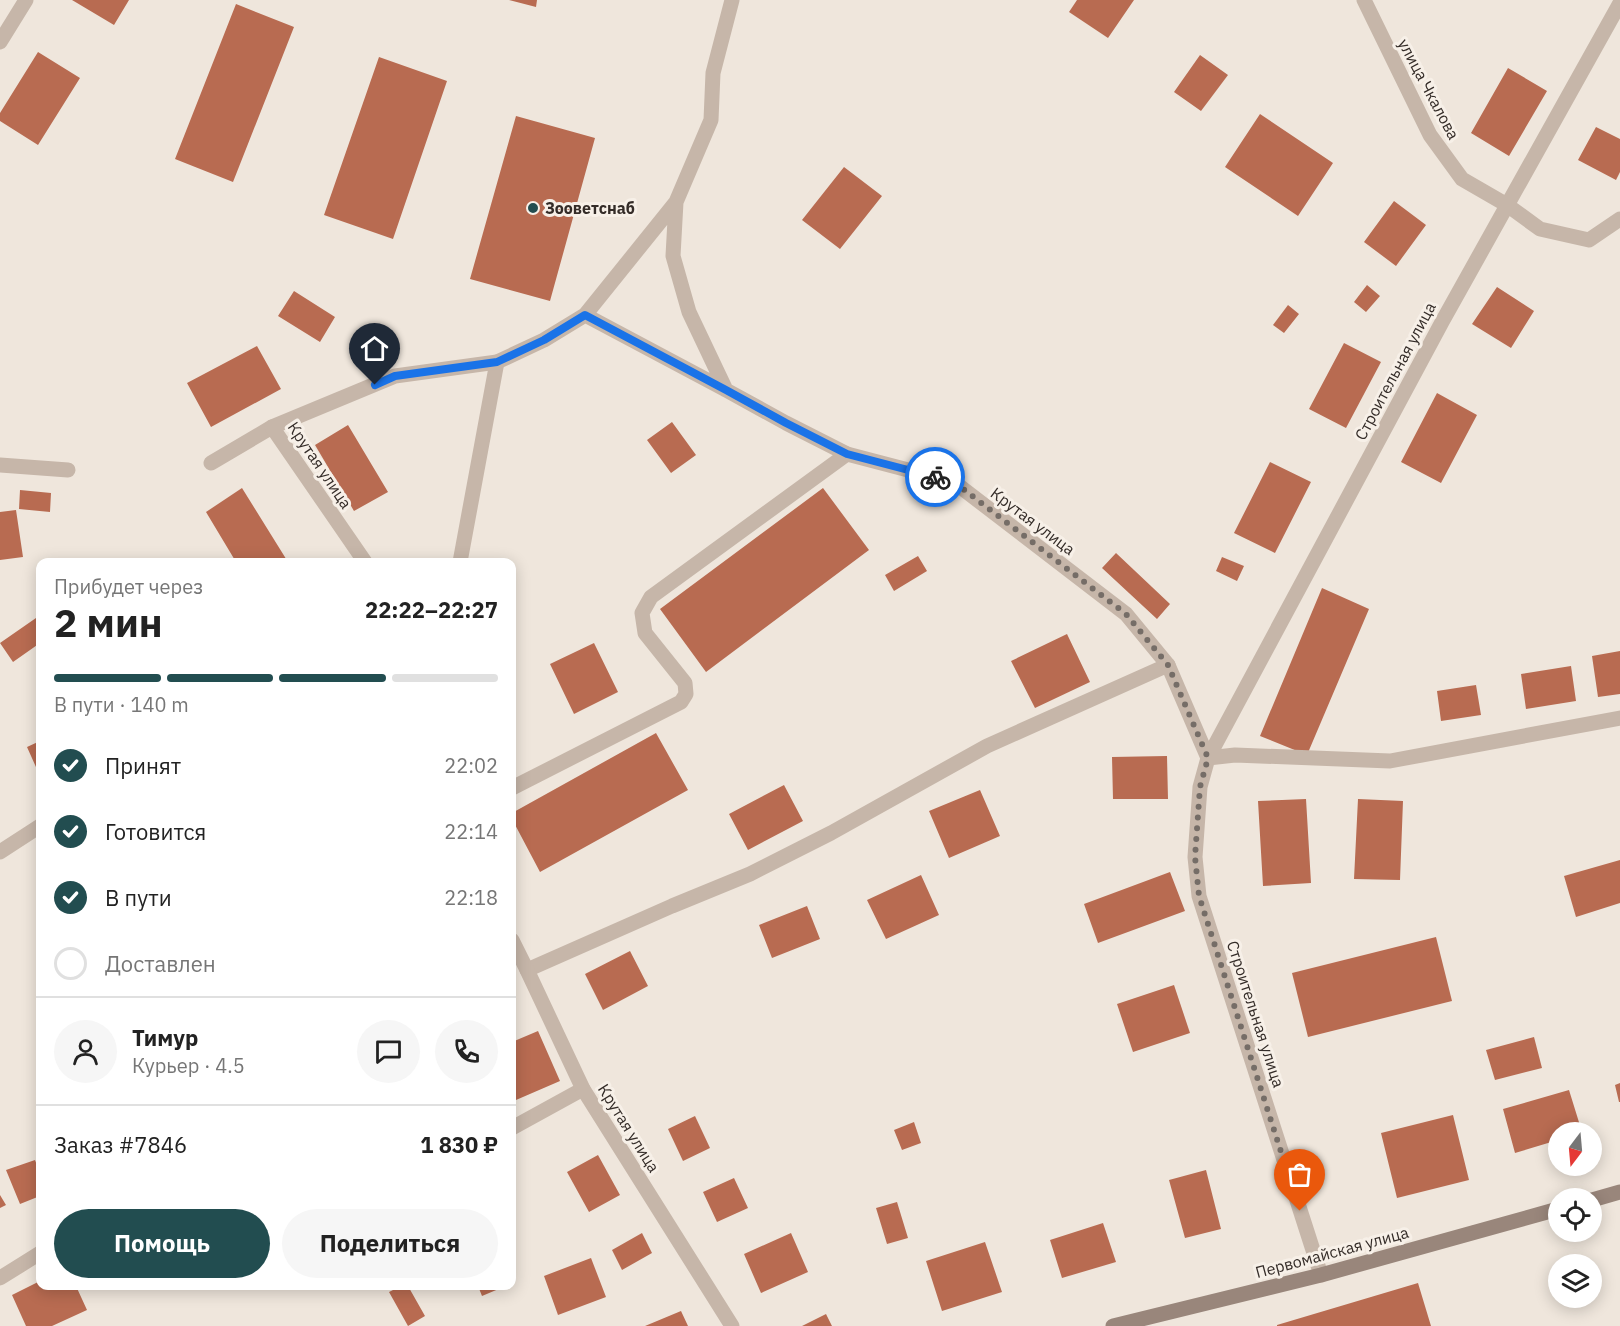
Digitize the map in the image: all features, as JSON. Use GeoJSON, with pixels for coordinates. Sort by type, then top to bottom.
{"type":"FeatureCollection","features":[{"type":"Feature","properties":{"kind":"street"},"geometry":{"type":"LineString","coordinates":[[0,42],[27,0]]}},
{"type":"Feature","properties":{"kind":"street","name":"Крутая улица"},"geometry":{"type":"LineString","coordinates":[[362,558],[272,427],[395,376],[497,362],[544,340],[585,315],[676,202],[711,120],[713,73],[732,0]]}},
{"type":"Feature","properties":{"kind":"street","name":"улица Чкалова"},"geometry":{"type":"LineString","coordinates":[[1364,0],[1430,135],[1462,179],[1507,205],[1540,229],[1589,240],[1620,219]]}},
{"type":"Feature","properties":{"kind":"street","name":"Строительная улица"},"geometry":{"type":"LineString","coordinates":[[1321,1275],[1199,896],[1195,857],[1200,787],[1208,758],[1436,332],[1620,3]]}},
{"type":"Feature","properties":{"kind":"street","name":"Крутая улица"},"geometry":{"type":"LineString","coordinates":[[676,202],[673,256],[688,312],[726,390]]}},
{"type":"Feature","properties":{"kind":"street","name":"Крутая улица"},"geometry":{"type":"LineString","coordinates":[[585,315],[847,454],[954,482],[1126,614],[1168,665],[1208,758]]}},
{"type":"Feature","properties":{"kind":"street"},"geometry":{"type":"LineString","coordinates":[[461,558],[497,362]]}},
{"type":"Feature","properties":{"kind":"street"},"geometry":{"type":"LineString","coordinates":[[211,463],[272,427]]}},
{"type":"Feature","properties":{"kind":"street"},"geometry":{"type":"LineString","coordinates":[[516,786],[681,702],[686,694],[685,683],[645,633],[642,613],[651,597],[847,454]]}},
{"type":"Feature","properties":{"kind":"street"},"geometry":{"type":"LineString","coordinates":[[0,465],[68,470]]}},
{"type":"Feature","properties":{"kind":"street"},"geometry":{"type":"LineString","coordinates":[[527,970],[750,874],[831,833],[987,746],[1168,665]]}},
{"type":"Feature","properties":{"kind":"street"},"geometry":{"type":"LineString","coordinates":[[1208,758],[1235,755],[1390,761],[1620,718]]}},
{"type":"Feature","properties":{"kind":"street"},"geometry":{"type":"LineString","coordinates":[[0,852],[36,829]]}},
{"type":"Feature","properties":{"kind":"street","name":"Крутая улица"},"geometry":{"type":"LineString","coordinates":[[516,948],[583,1089],[732,1326]]}},
{"type":"Feature","properties":{"kind":"street"},"geometry":{"type":"LineString","coordinates":[[516,1126],[583,1089]]}},
{"type":"Feature","properties":{"kind":"street"},"geometry":{"type":"LineString","coordinates":[[1602,1197],[1620,1192]]}},
{"type":"Feature","properties":{"kind":"street","name":"Первомайская улица"},"geometry":{"type":"LineString","coordinates":[[1113,1326],[1321,1275],[1548,1212]]}},
{"type":"Feature","properties":{"kind":"street"},"geometry":{"type":"LineString","coordinates":[[0,1278],[36,1256]]}},
{"type":"Feature","properties":{"kind":"building"},"geometry":{"type":"Polygon","coordinates":[[[72,0],[129,0],[114,25],[72,0]]]}},
{"type":"Feature","properties":{"kind":"building"},"geometry":{"type":"Polygon","coordinates":[[[509,0],[537,0],[536,7],[509,0]]]}},
{"type":"Feature","properties":{"kind":"building"},"geometry":{"type":"Polygon","coordinates":[[[1077,0],[1134,0],[1108,38],[1069,12],[1077,0]]]}},
{"type":"Feature","properties":{"kind":"building"},"geometry":{"type":"Polygon","coordinates":[[[236,4],[294,27],[233,182],[175,159],[236,4]]]}},
{"type":"Feature","properties":{"kind":"building"},"geometry":{"type":"Polygon","coordinates":[[[38,52],[80,78],[38,145],[0,121],[0,113],[38,52]]]}},
{"type":"Feature","properties":{"kind":"building"},"geometry":{"type":"Polygon","coordinates":[[[1200,55],[1228,75],[1201,111],[1174,92],[1200,55]]]}},
{"type":"Feature","properties":{"kind":"building"},"geometry":{"type":"Polygon","coordinates":[[[379,57],[447,81],[393,239],[324,215],[379,57]]]}},
{"type":"Feature","properties":{"kind":"building"},"geometry":{"type":"Polygon","coordinates":[[[1508,68],[1547,91],[1509,156],[1471,133],[1508,68]]]}},
{"type":"Feature","properties":{"kind":"building"},"geometry":{"type":"Polygon","coordinates":[[[1260,114],[1333,163],[1298,216],[1225,167],[1260,114]]]}},
{"type":"Feature","properties":{"kind":"building","name":"Зооветснаб"},"geometry":{"type":"Polygon","coordinates":[[[516,116],[595,138],[550,301],[470,279],[516,116]]]}},
{"type":"Feature","properties":{"kind":"building"},"geometry":{"type":"Polygon","coordinates":[[[1596,127],[1620,139],[1620,172],[1616,180],[1578,160],[1596,127]]]}},
{"type":"Feature","properties":{"kind":"building"},"geometry":{"type":"Polygon","coordinates":[[[844,167],[882,196],[840,249],[802,220],[844,167]]]}},
{"type":"Feature","properties":{"kind":"building"},"geometry":{"type":"Polygon","coordinates":[[[1394,201],[1426,225],[1396,266],[1364,242],[1394,201]]]}},
{"type":"Feature","properties":{"kind":"building"},"geometry":{"type":"Polygon","coordinates":[[[1367,285],[1380,296],[1366,312],[1354,302],[1367,285]]]}},
{"type":"Feature","properties":{"kind":"building"},"geometry":{"type":"Polygon","coordinates":[[[1497,287],[1534,311],[1511,348],[1472,324],[1497,287]]]}},
{"type":"Feature","properties":{"kind":"building"},"geometry":{"type":"Polygon","coordinates":[[[294,291],[335,317],[320,342],[278,316],[294,291]]]}},
{"type":"Feature","properties":{"kind":"building"},"geometry":{"type":"Polygon","coordinates":[[[1288,305],[1299,314],[1284,333],[1273,325],[1288,305]]]}},
{"type":"Feature","properties":{"kind":"building"},"geometry":{"type":"Polygon","coordinates":[[[1344,343],[1381,362],[1346,428],[1309,409],[1344,343]]]}},
{"type":"Feature","properties":{"kind":"building"},"geometry":{"type":"Polygon","coordinates":[[[257,346],[281,389],[211,427],[187,383],[257,346]]]}},
{"type":"Feature","properties":{"kind":"building"},"geometry":{"type":"Polygon","coordinates":[[[1437,393],[1477,415],[1441,483],[1401,462],[1437,393]]]}},
{"type":"Feature","properties":{"kind":"building"},"geometry":{"type":"Polygon","coordinates":[[[672,422],[696,455],[671,473],[647,440],[672,422]]]}},
{"type":"Feature","properties":{"kind":"building"},"geometry":{"type":"Polygon","coordinates":[[[348,425],[388,492],[354,511],[315,445],[348,425]]]}},
{"type":"Feature","properties":{"kind":"building"},"geometry":{"type":"Polygon","coordinates":[[[1270,462],[1311,482],[1275,553],[1234,533],[1270,462]]]}},
{"type":"Feature","properties":{"kind":"building"},"geometry":{"type":"Polygon","coordinates":[[[242,488],[286,558],[234,558],[206,512],[242,488]]]}},
{"type":"Feature","properties":{"kind":"building"},"geometry":{"type":"Polygon","coordinates":[[[823,488],[869,550],[706,672],[660,609],[823,488]]]}},
{"type":"Feature","properties":{"kind":"building"},"geometry":{"type":"Polygon","coordinates":[[[20,490],[51,493],[50,512],[19,509],[20,490]]]}},
{"type":"Feature","properties":{"kind":"building"},"geometry":{"type":"Polygon","coordinates":[[[16,510],[23,557],[0,560],[0,512],[16,510]]]}},
{"type":"Feature","properties":{"kind":"building"},"geometry":{"type":"Polygon","coordinates":[[[1116,553],[1170,604],[1157,619],[1102,568],[1116,553]]]}},
{"type":"Feature","properties":{"kind":"building"},"geometry":{"type":"Polygon","coordinates":[[[918,556],[927,571],[894,591],[885,575],[918,556]]]}},
{"type":"Feature","properties":{"kind":"building"},"geometry":{"type":"Polygon","coordinates":[[[1222,557],[1244,566],[1237,581],[1216,571],[1222,557]]]}},
{"type":"Feature","properties":{"kind":"building"},"geometry":{"type":"Polygon","coordinates":[[[1322,588],[1369,609],[1307,755],[1260,736],[1322,588]]]}},
{"type":"Feature","properties":{"kind":"building"},"geometry":{"type":"Polygon","coordinates":[[[36,618],[36,646],[13,662],[0,643],[36,618]]]}},
{"type":"Feature","properties":{"kind":"building"},"geometry":{"type":"Polygon","coordinates":[[[1067,634],[1090,682],[1035,708],[1011,661],[1067,634]]]}},
{"type":"Feature","properties":{"kind":"building"},"geometry":{"type":"Polygon","coordinates":[[[594,643],[618,692],[574,714],[550,664],[594,643]]]}},
{"type":"Feature","properties":{"kind":"building"},"geometry":{"type":"Polygon","coordinates":[[[1620,651],[1620,694],[1598,697],[1592,656],[1620,651]]]}},
{"type":"Feature","properties":{"kind":"building"},"geometry":{"type":"Polygon","coordinates":[[[1571,666],[1576,701],[1526,709],[1521,674],[1571,666]]]}},
{"type":"Feature","properties":{"kind":"building"},"geometry":{"type":"Polygon","coordinates":[[[1476,685],[1481,715],[1441,721],[1437,691],[1476,685]]]}},
{"type":"Feature","properties":{"kind":"building"},"geometry":{"type":"Polygon","coordinates":[[[656,733],[688,790],[540,872],[516,827],[516,811],[656,733]]]}},
{"type":"Feature","properties":{"kind":"building"},"geometry":{"type":"Polygon","coordinates":[[[36,743],[36,767],[27,747],[36,743]]]}},
{"type":"Feature","properties":{"kind":"building"},"geometry":{"type":"Polygon","coordinates":[[[1167,756],[1168,799],[1113,799],[1112,757],[1167,756]]]}},
{"type":"Feature","properties":{"kind":"building"},"geometry":{"type":"Polygon","coordinates":[[[784,785],[803,821],[748,850],[729,814],[784,785]]]}},
{"type":"Feature","properties":{"kind":"building"},"geometry":{"type":"Polygon","coordinates":[[[980,790],[1000,836],[949,858],[929,811],[980,790]]]}},
{"type":"Feature","properties":{"kind":"building"},"geometry":{"type":"Polygon","coordinates":[[[1306,799],[1311,883],[1263,886],[1258,801],[1306,799]]]}},
{"type":"Feature","properties":{"kind":"building"},"geometry":{"type":"Polygon","coordinates":[[[1358,799],[1403,801],[1400,880],[1354,879],[1358,799]]]}},
{"type":"Feature","properties":{"kind":"building"},"geometry":{"type":"Polygon","coordinates":[[[1620,860],[1620,903],[1576,917],[1564,876],[1620,860]]]}},
{"type":"Feature","properties":{"kind":"building"},"geometry":{"type":"Polygon","coordinates":[[[1170,872],[1185,911],[1098,943],[1084,904],[1170,872]]]}},
{"type":"Feature","properties":{"kind":"building"},"geometry":{"type":"Polygon","coordinates":[[[921,875],[939,915],[886,939],[867,900],[921,875]]]}},
{"type":"Feature","properties":{"kind":"building"},"geometry":{"type":"Polygon","coordinates":[[[807,906],[820,939],[772,958],[759,925],[807,906]]]}},
{"type":"Feature","properties":{"kind":"building"},"geometry":{"type":"Polygon","coordinates":[[[1436,937],[1452,1001],[1308,1037],[1292,973],[1436,937]]]}},
{"type":"Feature","properties":{"kind":"building"},"geometry":{"type":"Polygon","coordinates":[[[630,951],[648,986],[603,1010],[585,974],[630,951]]]}},
{"type":"Feature","properties":{"kind":"building"},"geometry":{"type":"Polygon","coordinates":[[[1174,985],[1190,1033],[1133,1052],[1117,1004],[1174,985]]]}},
{"type":"Feature","properties":{"kind":"building"},"geometry":{"type":"Polygon","coordinates":[[[538,1031],[560,1081],[516,1100],[516,1040],[538,1031]]]}},
{"type":"Feature","properties":{"kind":"building"},"geometry":{"type":"Polygon","coordinates":[[[1534,1037],[1542,1068],[1495,1080],[1486,1050],[1534,1037]]]}},
{"type":"Feature","properties":{"kind":"building"},"geometry":{"type":"Polygon","coordinates":[[[1620,1083],[1620,1102],[1619,1102],[1615,1085],[1620,1083]]]}},
{"type":"Feature","properties":{"kind":"building"},"geometry":{"type":"Polygon","coordinates":[[[1569,1090],[1579,1122],[1548,1122],[1548,1143],[1515,1153],[1503,1109],[1569,1090]]]}},
{"type":"Feature","properties":{"kind":"building"},"geometry":{"type":"Polygon","coordinates":[[[1453,1115],[1469,1180],[1397,1198],[1381,1133],[1453,1115]]]}},
{"type":"Feature","properties":{"kind":"building"},"geometry":{"type":"Polygon","coordinates":[[[695,1116],[710,1148],[683,1161],[668,1129],[695,1116]]]}},
{"type":"Feature","properties":{"kind":"building"},"geometry":{"type":"Polygon","coordinates":[[[914,1122],[921,1143],[902,1150],[894,1130],[914,1122]]]}},
{"type":"Feature","properties":{"kind":"building"},"geometry":{"type":"Polygon","coordinates":[[[598,1155],[620,1195],[589,1212],[567,1172],[598,1155]]]}},
{"type":"Feature","properties":{"kind":"building"},"geometry":{"type":"Polygon","coordinates":[[[35,1160],[36,1198],[20,1204],[6,1170],[35,1160]]]}},
{"type":"Feature","properties":{"kind":"building"},"geometry":{"type":"Polygon","coordinates":[[[1206,1170],[1221,1229],[1185,1238],[1169,1180],[1206,1170]]]}},
{"type":"Feature","properties":{"kind":"building"},"geometry":{"type":"Polygon","coordinates":[[[734,1178],[748,1208],[717,1222],[703,1192],[734,1178]]]}},
{"type":"Feature","properties":{"kind":"building"},"geometry":{"type":"Polygon","coordinates":[[[0,1195],[6,1205],[0,1208],[0,1195]]]}},
{"type":"Feature","properties":{"kind":"building"},"geometry":{"type":"Polygon","coordinates":[[[897,1202],[908,1238],[887,1244],[876,1208],[897,1202]]]}},
{"type":"Feature","properties":{"kind":"building"},"geometry":{"type":"Polygon","coordinates":[[[1103,1223],[1116,1262],[1062,1278],[1050,1240],[1103,1223]]]}},
{"type":"Feature","properties":{"kind":"building"},"geometry":{"type":"Polygon","coordinates":[[[642,1233],[652,1253],[622,1270],[612,1250],[642,1233]]]}},
{"type":"Feature","properties":{"kind":"building"},"geometry":{"type":"Polygon","coordinates":[[[791,1233],[808,1272],[761,1293],[744,1254],[791,1233]]]}},
{"type":"Feature","properties":{"kind":"building"},"geometry":{"type":"Polygon","coordinates":[[[985,1242],[1002,1292],[942,1311],[926,1261],[985,1242]]]}},
{"type":"Feature","properties":{"kind":"building"},"geometry":{"type":"Polygon","coordinates":[[[591,1258],[606,1297],[558,1315],[544,1276],[591,1258]]]}},
{"type":"Feature","properties":{"kind":"building"},"geometry":{"type":"Polygon","coordinates":[[[36,1283],[36,1290],[78,1290],[87,1310],[52,1326],[26,1326],[12,1295],[36,1283]]]}},
{"type":"Feature","properties":{"kind":"building"},"geometry":{"type":"Polygon","coordinates":[[[1418,1283],[1431,1326],[1277,1326],[1277,1325],[1418,1283]]]}},
{"type":"Feature","properties":{"kind":"building"},"geometry":{"type":"Polygon","coordinates":[[[410,1290],[425,1316],[408,1326],[389,1292],[410,1290]]]}},
{"type":"Feature","properties":{"kind":"building"},"geometry":{"type":"Polygon","coordinates":[[[480,1290],[496,1290],[482,1296],[480,1290]]]}},
{"type":"Feature","properties":{"kind":"building"},"geometry":{"type":"Polygon","coordinates":[[[681,1311],[688,1326],[645,1326],[681,1311]]]}},
{"type":"Feature","properties":{"kind":"building"},"geometry":{"type":"Polygon","coordinates":[[[826,1314],[832,1326],[802,1326],[826,1314]]]}},
{"type":"Feature","properties":{"kind":"way so far"},"geometry":{"type":"LineString","coordinates":[[935,477],[954,482],[1126,614],[1168,665],[1208,758],[1200,787],[1195,857],[1199,896],[1300,1211]]}},
{"type":"Feature","properties":{"kind":"place","name":"Зооветснаб"},"geometry":{"type":"Point","coordinates":[533,208]}},
{"type":"Feature","properties":{"kind":"route"},"geometry":{"type":"LineString","coordinates":[[375,385],[395,376],[497,362],[544,340],[585,315],[847,454],[935,477]]}}]}
